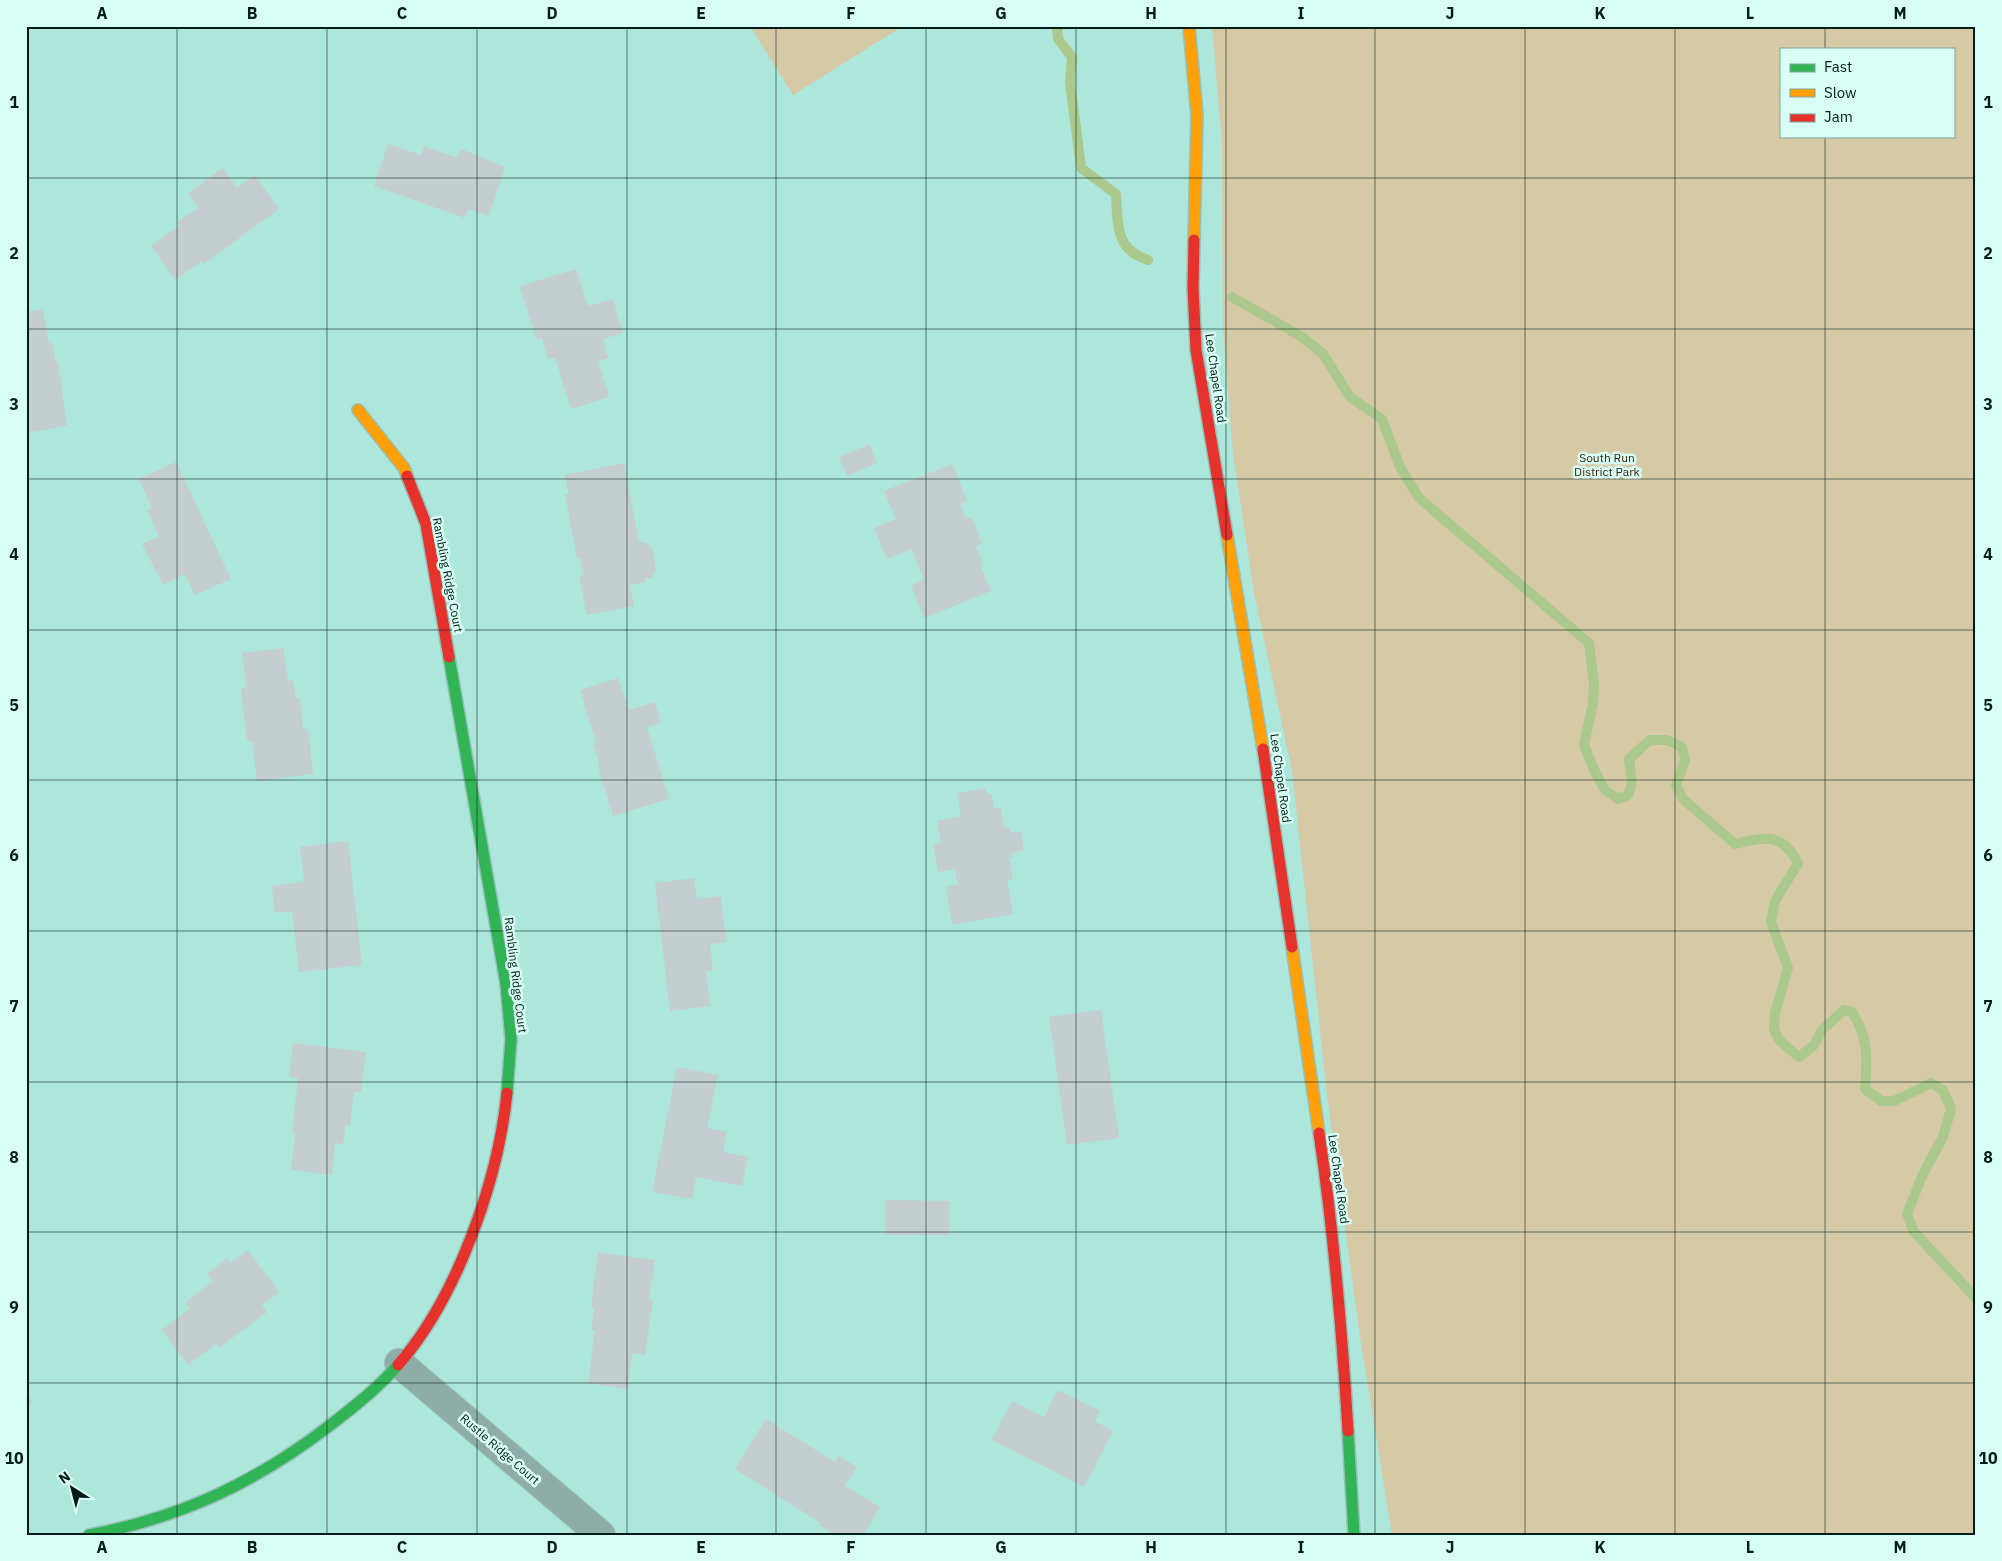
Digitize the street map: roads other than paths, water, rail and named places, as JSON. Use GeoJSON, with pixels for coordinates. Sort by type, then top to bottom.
{"type":"FeatureCollection","features":[{"type":"Feature","properties":{"kind":"main road","name":"Lee Chapel Road"},"geometry":{"type":"LineString","coordinates":[[1189,26],[1197,114],[1193,288],[1196,350],[1257,712],[1329,1201],[1342,1317],[1354,1535]]}},
{"type":"Feature","properties":{"kind":"main road","name":"Rambling Ridge Court"},"geometry":{"type":"LineString","coordinates":[[89,1535],[120,1530],[192,1508],[266,1472],[302,1448],[360,1402],[407,1354],[429,1320],[464,1252],[483,1206],[497,1158],[505,1115],[510,1065],[511,1024],[502,956],[426,524],[404,468],[358,410]]}},
{"type":"Feature","properties":{"kind":"street","name":"Rustle Ridge Court"},"geometry":{"type":"LineString","coordinates":[[399,1363],[601,1535]]}},
{"type":"Feature","properties":{"kind":"waterway"},"geometry":{"type":"LineString","coordinates":[[1057,26],[1058,39],[1072,57],[1070,82],[1081,168],[1116,194],[1118,225],[1123,242],[1137,255],[1148,260]]}},
{"type":"Feature","properties":{"kind":"waterway"},"geometry":{"type":"LineString","coordinates":[[1232,297],[1302,337],[1323,354],[1350,397],[1382,419],[1400,467],[1419,498],[1589,643],[1594,684],[1593,703],[1584,745],[1605,790],[1618,799],[1628,795],[1632,783],[1629,759],[1650,740],[1667,740],[1682,747],[1685,760],[1676,785],[1683,799],[1735,844],[1772,839],[1786,846],[1792,853],[1798,863],[1775,901],[1771,922],[1788,968],[1775,1013],[1774,1030],[1780,1041],[1799,1057],[1814,1045],[1822,1030],[1844,1010],[1852,1012],[1858,1021],[1866,1049],[1865,1089],[1881,1101],[1894,1101],[1931,1083],[1943,1090],[1951,1109],[1943,1137],[1923,1174],[1907,1214],[1914,1232],[1976,1298]]}},
{"type":"Feature","properties":{"kind":"park label","name":"South Run District Park"},"geometry":{"type":"Point","coordinates":[1607,464]}}]}
